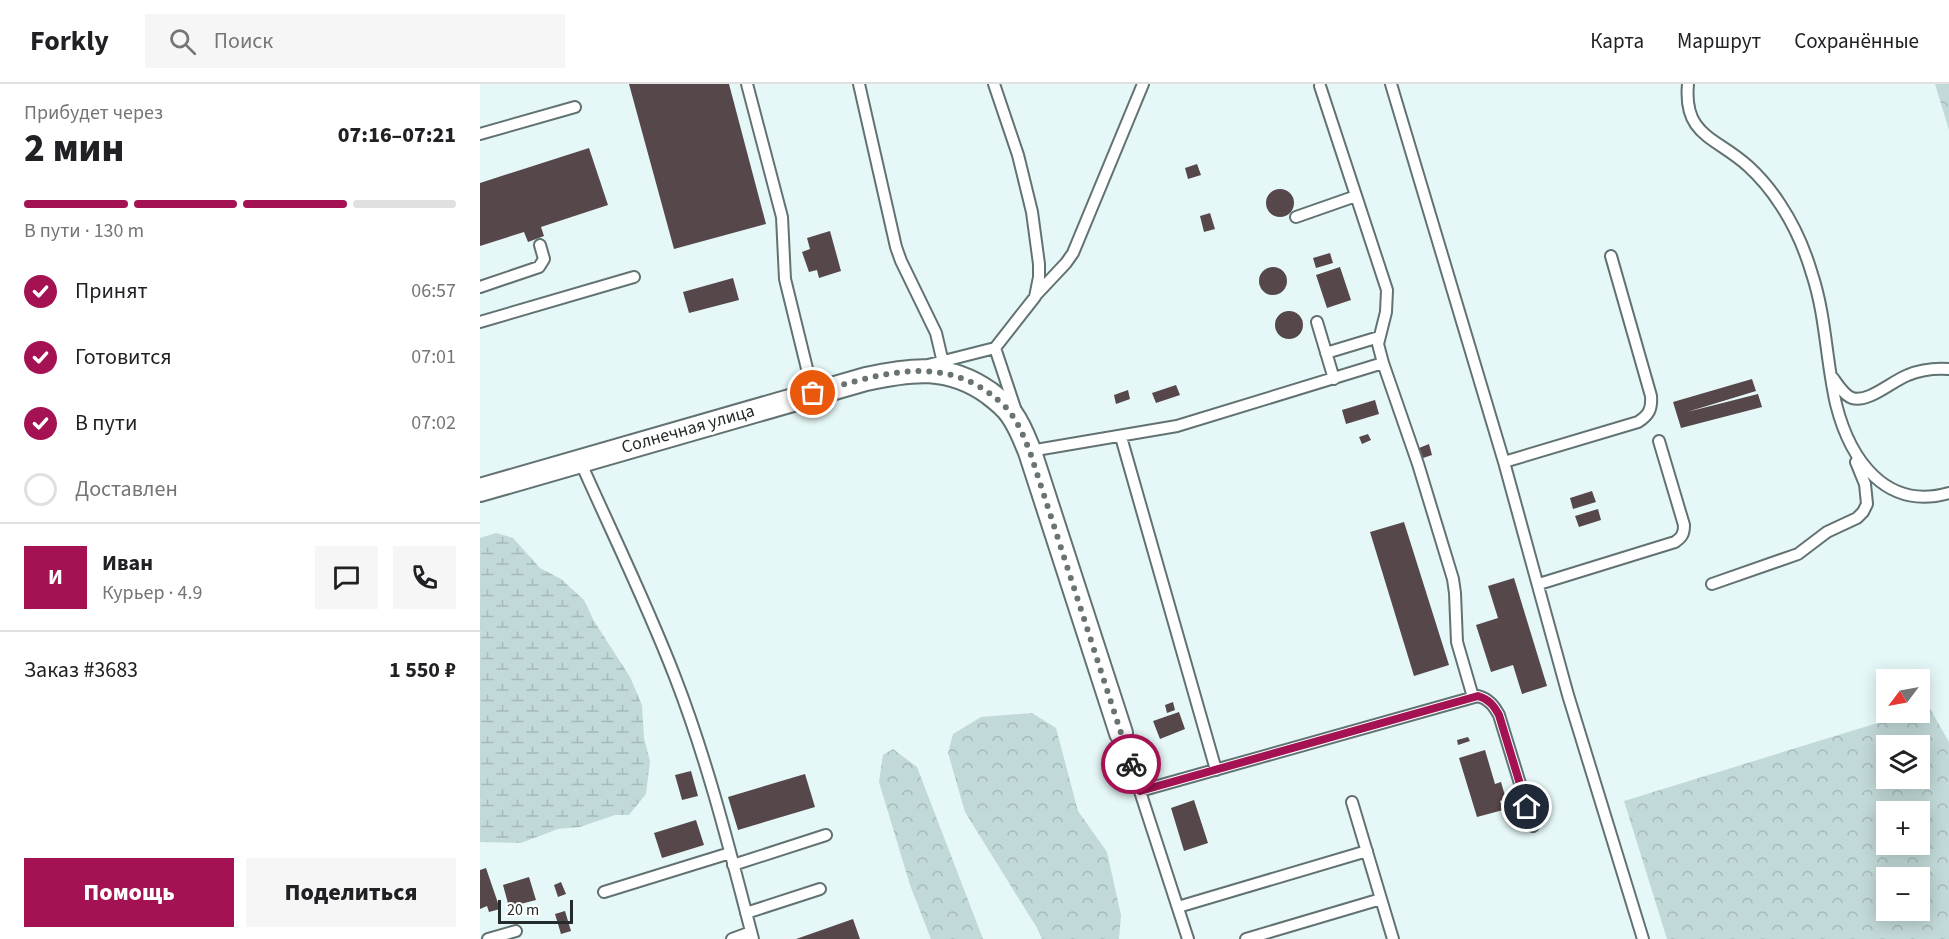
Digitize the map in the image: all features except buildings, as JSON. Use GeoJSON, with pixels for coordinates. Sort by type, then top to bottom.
{"type":"FeatureCollection","features":[{"type":"Feature","properties":{"kind":"street","name":"Солнечная улица"},"geometry":{"type":"LineString","coordinates":[[480,490],[813,393],[897,372],[944,367],[978,386],[1011,413],[1030,452],[1121,734]]}},
{"type":"Feature","properties":{"kind":"lane"},"geometry":{"type":"LineString","coordinates":[[747,84],[782,217],[785,279],[813,393]]}},
{"type":"Feature","properties":{"kind":"lane"},"geometry":{"type":"LineString","coordinates":[[859,84],[896,247],[936,333],[944,367],[995,348],[1035,297],[1066,263],[1073,253],[1143,84]]}},
{"type":"Feature","properties":{"kind":"lane"},"geometry":{"type":"LineString","coordinates":[[994,84],[1018,155],[1032,212],[1039,264],[1035,297]]}},
{"type":"Feature","properties":{"kind":"lane"},"geometry":{"type":"LineString","coordinates":[[1391,84],[1504,462],[1568,695],[1643,939]]}},
{"type":"Feature","properties":{"kind":"lane"},"geometry":{"type":"LineString","coordinates":[[1688,84],[1689,114],[1696,127],[1748,166],[1760,178],[1779,203],[1795,230],[1812,274],[1822,316],[1836,405],[1867,496],[1867,504],[1863,512],[1848,523],[1827,532],[1798,554],[1712,584]]}},
{"type":"Feature","properties":{"kind":"lane"},"geometry":{"type":"LineString","coordinates":[[1320,86],[1387,291],[1386,312],[1378,344],[1418,464],[1452,579],[1455,593],[1455,633],[1473,696]]}},
{"type":"Feature","properties":{"kind":"lane"},"geometry":{"type":"LineString","coordinates":[[480,134],[574,106]]}},
{"type":"Feature","properties":{"kind":"lane"},"geometry":{"type":"LineString","coordinates":[[1296,217],[1356,196]]}},
{"type":"Feature","properties":{"kind":"lane"},"geometry":{"type":"LineString","coordinates":[[480,287],[539,267],[544,259],[540,244]]}},
{"type":"Feature","properties":{"kind":"lane"},"geometry":{"type":"LineString","coordinates":[[1504,462],[1638,422],[1650,411],[1651,396],[1611,256]]}},
{"type":"Feature","properties":{"kind":"lane"},"geometry":{"type":"LineString","coordinates":[[480,322],[634,277]]}},
{"type":"Feature","properties":{"kind":"lane"},"geometry":{"type":"LineString","coordinates":[[1317,322],[1334,379]]}},
{"type":"Feature","properties":{"kind":"lane"},"geometry":{"type":"LineString","coordinates":[[1326,353],[1378,337]]}},
{"type":"Feature","properties":{"kind":"lane"},"geometry":{"type":"LineString","coordinates":[[995,348],[1030,452],[1177,426],[1383,363]]}},
{"type":"Feature","properties":{"kind":"lane"},"geometry":{"type":"LineString","coordinates":[[1831,375],[1849,397],[1858,399],[1878,392],[1908,375],[1922,371],[1949,369]]}},
{"type":"Feature","properties":{"kind":"lane"},"geometry":{"type":"LineString","coordinates":[[1845,431],[1866,469],[1882,484],[1911,497],[1929,498],[1949,493]]}},
{"type":"Feature","properties":{"kind":"lane"},"geometry":{"type":"LineString","coordinates":[[1121,437],[1216,770]]}},
{"type":"Feature","properties":{"kind":"lane"},"geometry":{"type":"LineString","coordinates":[[1539,584],[1675,542],[1681,538],[1684,525],[1659,441]]}},
{"type":"Feature","properties":{"kind":"lane"},"geometry":{"type":"LineString","coordinates":[[579,460],[675,677],[702,755],[752,936],[732,939]]}},
{"type":"Feature","properties":{"kind":"lane"},"geometry":{"type":"LineString","coordinates":[[1140,791],[1478,696],[1494,706],[1499,715],[1533,826]]}},
{"type":"Feature","properties":{"kind":"lane"},"geometry":{"type":"LineString","coordinates":[[1121,734],[1188,939]]}},
{"type":"Feature","properties":{"kind":"lane"},"geometry":{"type":"LineString","coordinates":[[1352,802],[1393,939]]}},
{"type":"Feature","properties":{"kind":"lane"},"geometry":{"type":"LineString","coordinates":[[733,865],[826,835]]}},
{"type":"Feature","properties":{"kind":"lane"},"geometry":{"type":"LineString","coordinates":[[1178,907],[1367,851]]}},
{"type":"Feature","properties":{"kind":"lane"},"geometry":{"type":"LineString","coordinates":[[604,892],[730,853]]}},
{"type":"Feature","properties":{"kind":"lane"},"geometry":{"type":"LineString","coordinates":[[746,913],[820,889]]}},
{"type":"Feature","properties":{"kind":"lane"},"geometry":{"type":"LineString","coordinates":[[1246,939],[1381,899]]}},
{"type":"Feature","properties":{"kind":"lane"},"geometry":{"type":"LineString","coordinates":[[488,939],[516,931]]}},
{"type":"Feature","properties":{"kind":"green space"},"geometry":{"type":"Polygon","coordinates":[[[1935,84],[1949,84],[1949,130],[1935,84]]]}},
{"type":"Feature","properties":{"kind":"green space"},"geometry":{"type":"Polygon","coordinates":[[[496,533],[513,538],[540,568],[561,579],[584,600],[594,621],[630,677],[642,705],[644,738],[650,761],[646,794],[629,815],[615,815],[580,827],[558,829],[521,843],[480,842],[480,538],[496,533]]]}},
{"type":"Feature","properties":{"kind":"green space"},"geometry":{"type":"Polygon","coordinates":[[[1930,709],[1949,742],[1949,939],[1667,939],[1624,801],[1878,723],[1930,723],[1930,709]]]}},
{"type":"Feature","properties":{"kind":"green space"},"geometry":{"type":"Polygon","coordinates":[[[1032,713],[1056,728],[1078,811],[1107,852],[1121,915],[1119,939],[1042,939],[965,812],[948,753],[953,734],[981,717],[1032,713]]]}},
{"type":"Feature","properties":{"kind":"green space"},"geometry":{"type":"Polygon","coordinates":[[[893,749],[917,767],[983,939],[931,939],[910,885],[879,782],[883,755],[893,749]]]}},
{"type":"Feature","properties":{"kind":"way so far"},"geometry":{"type":"LineString","coordinates":[[813,393],[897,372],[936,371],[952,374],[978,386],[1011,413],[1030,452],[1131,764]]}},
{"type":"Feature","properties":{"kind":"route"},"geometry":{"type":"LineString","coordinates":[[1131,764],[1140,791],[1478,696],[1494,706],[1499,715],[1527,807]]}}]}
